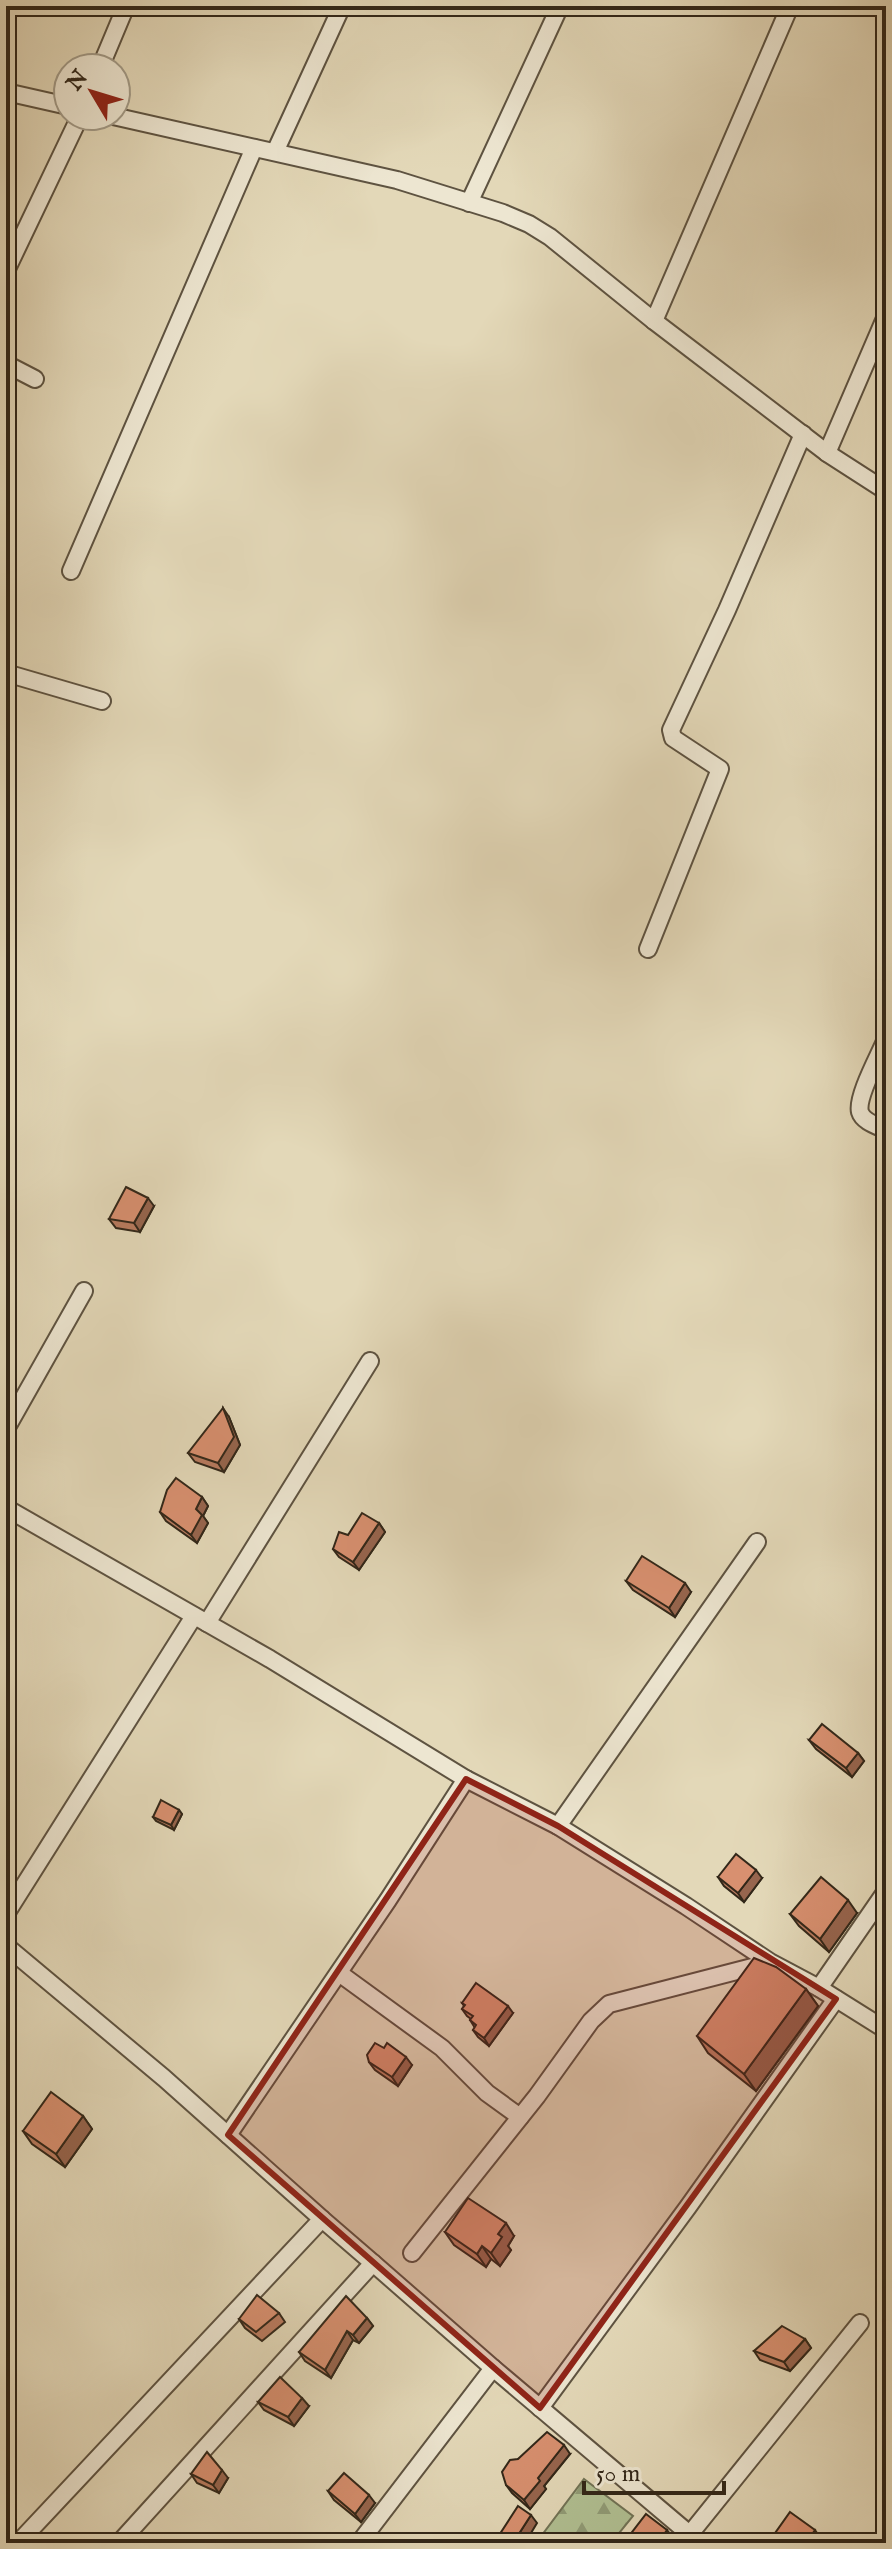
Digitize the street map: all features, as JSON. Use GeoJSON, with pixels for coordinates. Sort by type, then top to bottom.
{"type":"FeatureCollection","features":[{"type":"Feature","properties":{"kind":"street"},"geometry":{"type":"LineString","coordinates":[[107,52],[126,6]]}},
{"type":"Feature","properties":{"kind":"street"},"geometry":{"type":"LineString","coordinates":[[275,152],[342,6]]}},
{"type":"Feature","properties":{"kind":"street"},"geometry":{"type":"LineString","coordinates":[[469,203],[560,6]]}},
{"type":"Feature","properties":{"kind":"street"},"geometry":{"type":"LineString","coordinates":[[654,321],[790,6]]}},
{"type":"Feature","properties":{"kind":"street"},"geometry":{"type":"LineString","coordinates":[[6,92],[52,102]]}},
{"type":"Feature","properties":{"kind":"street"},"geometry":{"type":"LineString","coordinates":[[132,120],[397,180],[529,224],[550,237],[827,453],[886,491]]}},
{"type":"Feature","properties":{"kind":"street"},"geometry":{"type":"LineString","coordinates":[[6,271],[72,132]]}},
{"type":"Feature","properties":{"kind":"street"},"geometry":{"type":"LineString","coordinates":[[71,571],[254,148]]}},
{"type":"Feature","properties":{"kind":"street"},"geometry":{"type":"LineString","coordinates":[[827,453],[886,316]]}},
{"type":"Feature","properties":{"kind":"street"},"geometry":{"type":"LineString","coordinates":[[6,364],[35,379]]}},
{"type":"Feature","properties":{"kind":"street"},"geometry":{"type":"LineString","coordinates":[[648,949],[720,769],[673,738],[671,730],[803,434]]}},
{"type":"Feature","properties":{"kind":"street"},"geometry":{"type":"LineString","coordinates":[[6,673],[102,701]]}},
{"type":"Feature","properties":{"kind":"street"},"geometry":{"type":"LineString","coordinates":[[886,1039],[861,1098],[860,1112],[866,1120],[886,1130]]}},
{"type":"Feature","properties":{"kind":"street"},"geometry":{"type":"LineString","coordinates":[[6,1429],[84,1291]]}},
{"type":"Feature","properties":{"kind":"street"},"geometry":{"type":"LineString","coordinates":[[6,1914],[370,1361]]}},
{"type":"Feature","properties":{"kind":"street"},"geometry":{"type":"LineString","coordinates":[[6,1508],[200,1619],[466,1779],[558,1826],[770,1962],[886,2030]]}},
{"type":"Feature","properties":{"kind":"street"},"geometry":{"type":"LineString","coordinates":[[558,1826],[757,1542]]}},
{"type":"Feature","properties":{"kind":"street"},"geometry":{"type":"LineString","coordinates":[[228,2135],[466,1779]]}},
{"type":"Feature","properties":{"kind":"street"},"geometry":{"type":"LineString","coordinates":[[819,1988],[886,1891]]}},
{"type":"Feature","properties":{"kind":"street"},"geometry":{"type":"LineString","coordinates":[[6,1946],[79,2005],[493,2368],[695,2538],[860,2323]]}},
{"type":"Feature","properties":{"kind":"street"},"geometry":{"type":"LineString","coordinates":[[412,2253],[520,2117],[591,2021],[609,2004],[770,1962]]}},
{"type":"Feature","properties":{"kind":"street"},"geometry":{"type":"LineString","coordinates":[[339,1973],[442,2048],[487,2093],[520,2117]]}},
{"type":"Feature","properties":{"kind":"street"},"geometry":{"type":"LineString","coordinates":[[540,2408],[836,1999]]}},
{"type":"Feature","properties":{"kind":"street"},"geometry":{"type":"LineString","coordinates":[[18,2543],[322,2219]]}},
{"type":"Feature","properties":{"kind":"street"},"geometry":{"type":"LineString","coordinates":[[119,2543],[373,2263]]}},
{"type":"Feature","properties":{"kind":"street"},"geometry":{"type":"LineString","coordinates":[[359,2543],[493,2368]]}},
{"type":"Feature","properties":{"kind":"highlighted area"},"geometry":{"type":"Polygon","coordinates":[[[466,1779],[558,1826],[836,1999],[540,2408],[228,2135],[466,1779]]]}},
{"type":"Feature","properties":{"kind":"green space"},"geometry":{"type":"Polygon","coordinates":[[[584,2479],[633,2516],[611,2543],[536,2543],[584,2479]]]}},
{"type":"Feature","properties":{"kind":"building"},"geometry":{"type":"Polygon","coordinates":[[[126,1187],[148,1198],[134,1223],[109,1219],[126,1187]]]}},
{"type":"Feature","properties":{"kind":"building"},"geometry":{"type":"Polygon","coordinates":[[[223,1408],[234,1437],[218,1463],[188,1453],[223,1408]]]}},
{"type":"Feature","properties":{"kind":"building"},"geometry":{"type":"Polygon","coordinates":[[[176,1478],[202,1497],[196,1509],[202,1515],[191,1535],[160,1512],[167,1490],[176,1478]]]}},
{"type":"Feature","properties":{"kind":"building"},"geometry":{"type":"Polygon","coordinates":[[[362,1513],[379,1523],[353,1562],[333,1549],[339,1532],[348,1535],[362,1513]]]}},
{"type":"Feature","properties":{"kind":"building"},"geometry":{"type":"Polygon","coordinates":[[[642,1556],[685,1583],[669,1608],[626,1581],[642,1556]]]}},
{"type":"Feature","properties":{"kind":"building"},"geometry":{"type":"Polygon","coordinates":[[[822,1724],[858,1753],[846,1768],[809,1740],[822,1724]]]}},
{"type":"Feature","properties":{"kind":"building"},"geometry":{"type":"Polygon","coordinates":[[[161,1800],[179,1810],[171,1825],[153,1817],[161,1800]]]}},
{"type":"Feature","properties":{"kind":"building"},"geometry":{"type":"Polygon","coordinates":[[[736,1854],[756,1870],[738,1893],[718,1877],[736,1854]]]}},
{"type":"Feature","properties":{"kind":"building"},"geometry":{"type":"Polygon","coordinates":[[[821,1877],[848,1900],[820,1939],[790,1914],[821,1877]]]}},
{"type":"Feature","properties":{"kind":"building"},"geometry":{"type":"Polygon","coordinates":[[[754,1958],[776,1967],[806,1989],[744,2074],[697,2036],[754,1958]]]}},
{"type":"Feature","properties":{"kind":"building"},"geometry":{"type":"Polygon","coordinates":[[[476,1983],[508,2006],[484,2038],[473,2030],[476,2025],[470,2020],[473,2016],[462,2009],[465,2005],[462,2003],[476,1983]]]}},
{"type":"Feature","properties":{"kind":"building"},"geometry":{"type":"Polygon","coordinates":[[[375,2043],[384,2048],[387,2043],[406,2057],[392,2077],[369,2062],[367,2055],[375,2043]]]}},
{"type":"Feature","properties":{"kind":"building"},"geometry":{"type":"Polygon","coordinates":[[[51,2092],[83,2116],[56,2154],[23,2131],[51,2092]]]}},
{"type":"Feature","properties":{"kind":"building"},"geometry":{"type":"Polygon","coordinates":[[[468,2198],[506,2223],[498,2234],[502,2237],[491,2253],[482,2246],[477,2254],[445,2232],[468,2198]]]}},
{"type":"Feature","properties":{"kind":"building"},"geometry":{"type":"Polygon","coordinates":[[[257,2295],[279,2313],[256,2332],[239,2319],[257,2295]]]}},
{"type":"Feature","properties":{"kind":"building"},"geometry":{"type":"Polygon","coordinates":[[[346,2296],[367,2318],[353,2335],[347,2331],[325,2370],[299,2352],[346,2296]]]}},
{"type":"Feature","properties":{"kind":"building"},"geometry":{"type":"Polygon","coordinates":[[[782,2326],[805,2339],[784,2362],[754,2351],[782,2326]]]}},
{"type":"Feature","properties":{"kind":"building"},"geometry":{"type":"Polygon","coordinates":[[[280,2377],[302,2398],[288,2417],[258,2402],[280,2377]]]}},
{"type":"Feature","properties":{"kind":"building"},"geometry":{"type":"Polygon","coordinates":[[[547,2432],[564,2445],[524,2500],[506,2485],[502,2472],[510,2460],[518,2459],[547,2432]]]}},
{"type":"Feature","properties":{"kind":"building"},"geometry":{"type":"Polygon","coordinates":[[[207,2452],[222,2470],[213,2485],[191,2474],[207,2452]]]}},
{"type":"Feature","properties":{"kind":"building"},"geometry":{"type":"Polygon","coordinates":[[[344,2473],[369,2495],[355,2514],[328,2491],[344,2473]]]}},
{"type":"Feature","properties":{"kind":"building"},"geometry":{"type":"Polygon","coordinates":[[[518,2506],[531,2515],[513,2543],[494,2543],[518,2506]]]}},
{"type":"Feature","properties":{"kind":"building"},"geometry":{"type":"Polygon","coordinates":[[[790,2512],[815,2530],[806,2543],[768,2543],[790,2512]]]}},
{"type":"Feature","properties":{"kind":"building"},"geometry":{"type":"Polygon","coordinates":[[[646,2514],[667,2530],[658,2543],[629,2543],[626,2540],[646,2514]]]}}]}
